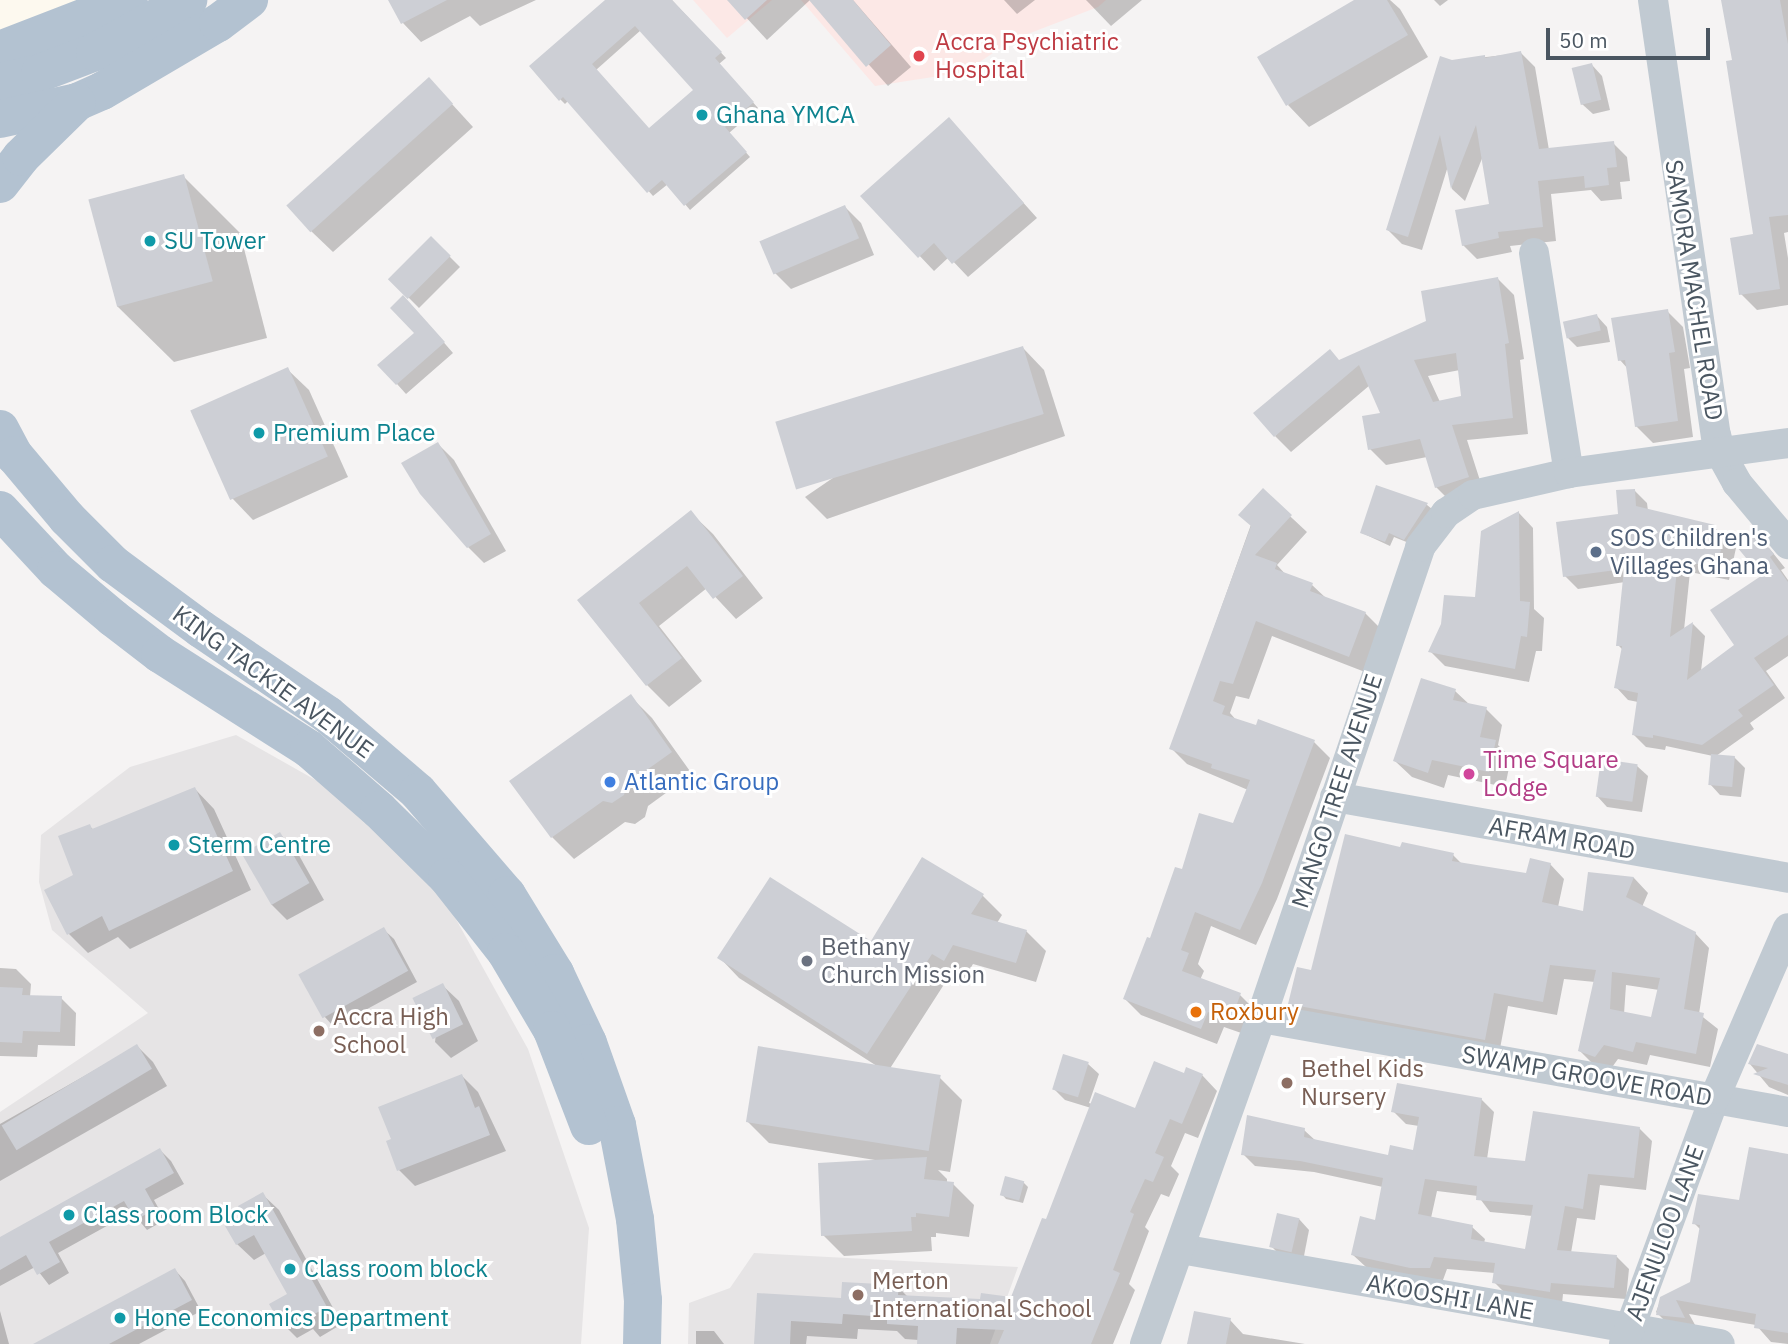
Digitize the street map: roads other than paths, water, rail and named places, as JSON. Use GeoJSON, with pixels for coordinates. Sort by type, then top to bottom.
{"type":"FeatureCollection","features":[{"type":"Feature","properties":{"kind":"main road"},"geometry":{"type":"LineString","coordinates":[[0,50],[129,0]]}},
{"type":"Feature","properties":{"kind":"main road"},"geometry":{"type":"LineString","coordinates":[[0,82],[40,73],[95,52],[188,0]]}},
{"type":"Feature","properties":{"kind":"main road"},"geometry":{"type":"LineString","coordinates":[[0,119],[77,102],[102,92],[195,37],[249,0]]}},
{"type":"Feature","properties":{"kind":"main road"},"geometry":{"type":"LineString","coordinates":[[0,184],[21,157],[77,102]]}},
{"type":"Feature","properties":{"kind":"main road","name":"KING TACKIE AVENUE"},"geometry":{"type":"LineString","coordinates":[[0,429],[14,455],[67,518],[113,564],[201,629],[328,715],[418,792],[508,895],[555,973],[588,1043],[617,1125],[635,1219],[643,1300],[642,1344]]}},
{"type":"Feature","properties":{"kind":"main road","name":"KING TACKIE AVENUE"},"geometry":{"type":"LineString","coordinates":[[0,510],[56,570],[113,618],[160,654],[309,749],[369,801],[447,877],[506,952],[552,1030],[584,1108],[606,1189],[618,1266],[619,1344]]}},
{"type":"Feature","properties":{"kind":"street","name":"SAMORA MACHEL ROAD"},"geometry":{"type":"LineString","coordinates":[[1651,5],[1716,435],[1721,454],[1737,483],[1788,544]]}},
{"type":"Feature","properties":{"kind":"street"},"geometry":{"type":"LineString","coordinates":[[1534,253],[1569,473]]}},
{"type":"Feature","properties":{"kind":"street","name":"MANGO TREE AVENUE"},"geometry":{"type":"LineString","coordinates":[[1145,1344],[1261,1018],[1420,547],[1446,513],[1473,495],[1569,473],[1788,443]]}},
{"type":"Feature","properties":{"kind":"street","name":"AFRAM ROAD"},"geometry":{"type":"LineString","coordinates":[[1335,797],[1788,878]]}},
{"type":"Feature","properties":{"kind":"street","name":"AJENULOO LANE"},"geometry":{"type":"LineString","coordinates":[[1626,1337],[1714,1099],[1788,928]]}},
{"type":"Feature","properties":{"kind":"street","name":"SWAMP GROOVE ROAD"},"geometry":{"type":"LineString","coordinates":[[1261,1018],[1788,1112]]}},
{"type":"Feature","properties":{"kind":"street","name":"AKOOSHI LANE"},"geometry":{"type":"LineString","coordinates":[[1181,1249],[1626,1337],[1720,1344]]}},
{"type":"Feature","properties":{"kind":"place","name":"Accra Psychiatric Hospital"},"geometry":{"type":"Point","coordinates":[919,56]}},
{"type":"Feature","properties":{"kind":"place","name":"Ghana YMCA"},"geometry":{"type":"Point","coordinates":[702,115]}},
{"type":"Feature","properties":{"kind":"place","name":"SU Tower"},"geometry":{"type":"Point","coordinates":[150,241]}},
{"type":"Feature","properties":{"kind":"place","name":"Premium Place"},"geometry":{"type":"Point","coordinates":[259,433]}},
{"type":"Feature","properties":{"kind":"place","name":"SOS Children's Villages Ghana"},"geometry":{"type":"Point","coordinates":[1596,552]}},
{"type":"Feature","properties":{"kind":"place","name":"Time Square Lodge"},"geometry":{"type":"Point","coordinates":[1469,774]}},
{"type":"Feature","properties":{"kind":"place","name":"Atlantic Group"},"geometry":{"type":"Point","coordinates":[610,782]}},
{"type":"Feature","properties":{"kind":"place","name":"Sterm Centre"},"geometry":{"type":"Point","coordinates":[174,845]}},
{"type":"Feature","properties":{"kind":"place","name":"Bethany Church Mission"},"geometry":{"type":"Point","coordinates":[807,961]}},
{"type":"Feature","properties":{"kind":"place","name":"Roxbury"},"geometry":{"type":"Point","coordinates":[1196,1012]}},
{"type":"Feature","properties":{"kind":"place","name":"Accra High School"},"geometry":{"type":"Point","coordinates":[319,1031]}},
{"type":"Feature","properties":{"kind":"place","name":"Bethel Kids Nursery"},"geometry":{"type":"Point","coordinates":[1287,1083]}},
{"type":"Feature","properties":{"kind":"place","name":"Class room Block"},"geometry":{"type":"Point","coordinates":[69,1215]}},
{"type":"Feature","properties":{"kind":"place","name":"Class room block"},"geometry":{"type":"Point","coordinates":[290,1269]}},
{"type":"Feature","properties":{"kind":"place","name":"Merton International School"},"geometry":{"type":"Point","coordinates":[858,1295]}},
{"type":"Feature","properties":{"kind":"place","name":"Hone Economics Department"},"geometry":{"type":"Point","coordinates":[120,1318]}}]}
